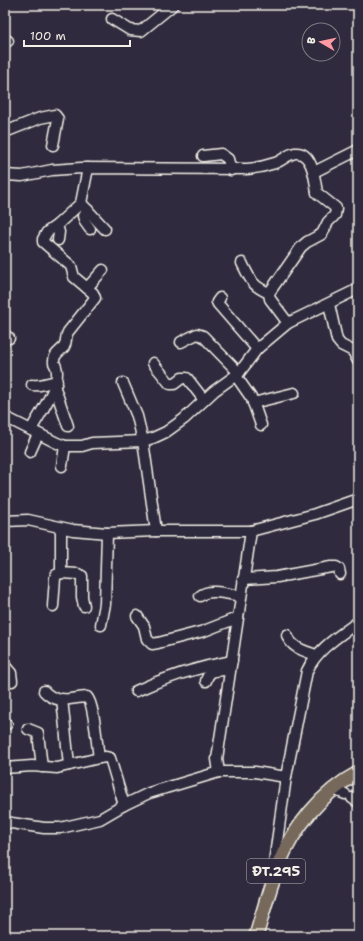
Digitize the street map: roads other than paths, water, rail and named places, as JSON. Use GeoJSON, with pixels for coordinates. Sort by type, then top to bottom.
{"type":"FeatureCollection","features":[{"type":"Feature","properties":{"kind":"main road","name":"ĐT.295"},"geometry":{"type":"LineString","coordinates":[[256,936],[271,884],[284,852],[293,837],[313,809],[347,796],[358,773]]}},
{"type":"Feature","properties":{"kind":"street"},"geometry":{"type":"LineString","coordinates":[[112,19],[130,30],[141,31],[173,5]]}},
{"type":"Feature","properties":{"kind":"street"},"geometry":{"type":"LineString","coordinates":[[5,132],[40,118],[55,115],[58,119],[54,145]]}},
{"type":"Feature","properties":{"kind":"street"},"geometry":{"type":"LineString","coordinates":[[314,172],[358,150]]}},
{"type":"Feature","properties":{"kind":"street"},"geometry":{"type":"LineString","coordinates":[[5,175],[22,176],[52,170],[88,168],[247,169],[276,163],[293,153],[299,153],[308,159],[314,172],[317,193],[336,208],[334,215],[328,222],[322,234],[301,247],[269,293],[270,299],[288,323]]}},
{"type":"Feature","properties":{"kind":"street"},"geometry":{"type":"LineString","coordinates":[[203,156],[221,154],[228,159],[231,170]]}},
{"type":"Feature","properties":{"kind":"street"},"geometry":{"type":"LineString","coordinates":[[30,452],[34,432],[56,385],[58,372],[54,363],[55,356],[65,346],[65,336],[95,298],[87,288],[74,278],[71,266],[44,244],[43,239],[47,232],[58,225],[81,203],[88,168]]}},
{"type":"Feature","properties":{"kind":"street"},"geometry":{"type":"LineString","coordinates":[[81,203],[105,229]]}},
{"type":"Feature","properties":{"kind":"street"},"geometry":{"type":"LineString","coordinates":[[88,210],[83,216],[90,229]]}},
{"type":"Feature","properties":{"kind":"street"},"geometry":{"type":"LineString","coordinates":[[58,225],[58,240]]}},
{"type":"Feature","properties":{"kind":"street"},"geometry":{"type":"LineString","coordinates":[[242,263],[252,282],[258,288],[269,293]]}},
{"type":"Feature","properties":{"kind":"street"},"geometry":{"type":"LineString","coordinates":[[87,288],[103,270]]}},
{"type":"Feature","properties":{"kind":"street"},"geometry":{"type":"LineString","coordinates":[[5,417],[65,446],[82,446],[92,443],[143,441],[153,438],[166,432],[184,419],[204,400],[238,374],[258,349],[288,323],[358,289]]}},
{"type":"Feature","properties":{"kind":"street"},"geometry":{"type":"LineString","coordinates":[[220,298],[217,302],[218,304],[258,349]]}},
{"type":"Feature","properties":{"kind":"street"},"geometry":{"type":"LineString","coordinates":[[329,304],[336,340],[341,345],[354,351],[358,361]]}},
{"type":"Feature","properties":{"kind":"street"},"geometry":{"type":"LineString","coordinates":[[181,342],[197,334],[203,336],[238,374],[253,403],[260,425]]}},
{"type":"Feature","properties":{"kind":"street"},"geometry":{"type":"LineString","coordinates":[[153,364],[170,384],[174,384],[182,378],[187,378],[204,400]]}},
{"type":"Feature","properties":{"kind":"street"},"geometry":{"type":"LineString","coordinates":[[32,385],[39,386],[51,381],[56,385],[68,426]]}},
{"type":"Feature","properties":{"kind":"street"},"geometry":{"type":"LineString","coordinates":[[123,383],[137,416],[143,441],[156,531]]}},
{"type":"Feature","properties":{"kind":"street"},"geometry":{"type":"LineString","coordinates":[[253,403],[294,392]]}},
{"type":"Feature","properties":{"kind":"street"},"geometry":{"type":"LineString","coordinates":[[62,466],[65,446]]}},
{"type":"Feature","properties":{"kind":"street"},"geometry":{"type":"LineString","coordinates":[[5,521],[28,520],[61,528],[107,533],[156,531],[251,531],[315,514],[358,499]]}},
{"type":"Feature","properties":{"kind":"street"},"geometry":{"type":"LineString","coordinates":[[61,528],[61,573]]}},
{"type":"Feature","properties":{"kind":"street"},"geometry":{"type":"LineString","coordinates":[[219,772],[218,759],[237,618],[251,531]]}},
{"type":"Feature","properties":{"kind":"street"},"geometry":{"type":"LineString","coordinates":[[101,625],[105,604],[107,533]]}},
{"type":"Feature","properties":{"kind":"street"},"geometry":{"type":"LineString","coordinates":[[243,580],[277,577],[331,567],[336,567],[339,569],[340,574]]}},
{"type":"Feature","properties":{"kind":"street"},"geometry":{"type":"LineString","coordinates":[[53,606],[55,578],[56,575],[61,573],[78,574],[82,576],[82,597],[84,606]]}},
{"type":"Feature","properties":{"kind":"street"},"geometry":{"type":"LineString","coordinates":[[200,596],[205,592],[212,592],[240,598]]}},
{"type":"Feature","properties":{"kind":"street"},"geometry":{"type":"LineString","coordinates":[[229,600],[240,598]]}},
{"type":"Feature","properties":{"kind":"street"},"geometry":{"type":"LineString","coordinates":[[137,616],[144,626],[147,639],[152,644],[204,631],[237,618]]}},
{"type":"Feature","properties":{"kind":"street"},"geometry":{"type":"LineString","coordinates":[[271,884],[281,810],[306,675],[310,664],[316,655],[358,622]]}},
{"type":"Feature","properties":{"kind":"street"},"geometry":{"type":"LineString","coordinates":[[287,635],[295,647],[316,655]]}},
{"type":"Feature","properties":{"kind":"street"},"geometry":{"type":"LineString","coordinates":[[206,681],[208,675],[214,671],[231,665]]}},
{"type":"Feature","properties":{"kind":"street"},"geometry":{"type":"LineString","coordinates":[[136,691],[201,668],[231,665]]}},
{"type":"Feature","properties":{"kind":"street"},"geometry":{"type":"LineString","coordinates":[[5,666],[11,673],[12,681]]}},
{"type":"Feature","properties":{"kind":"street"},"geometry":{"type":"LineString","coordinates":[[44,691],[56,700],[89,698],[99,758]]}},
{"type":"Feature","properties":{"kind":"street"},"geometry":{"type":"LineString","coordinates":[[62,699],[69,765]]}},
{"type":"Feature","properties":{"kind":"street"},"geometry":{"type":"LineString","coordinates":[[28,729],[38,733],[42,767]]}},
{"type":"Feature","properties":{"kind":"street"},"geometry":{"type":"LineString","coordinates":[[5,768],[57,768],[106,757],[111,759],[124,805]]}},
{"type":"Feature","properties":{"kind":"street"},"geometry":{"type":"LineString","coordinates":[[5,822],[44,828],[60,828],[100,819],[149,793],[219,772],[255,772],[286,781]]}}]}
